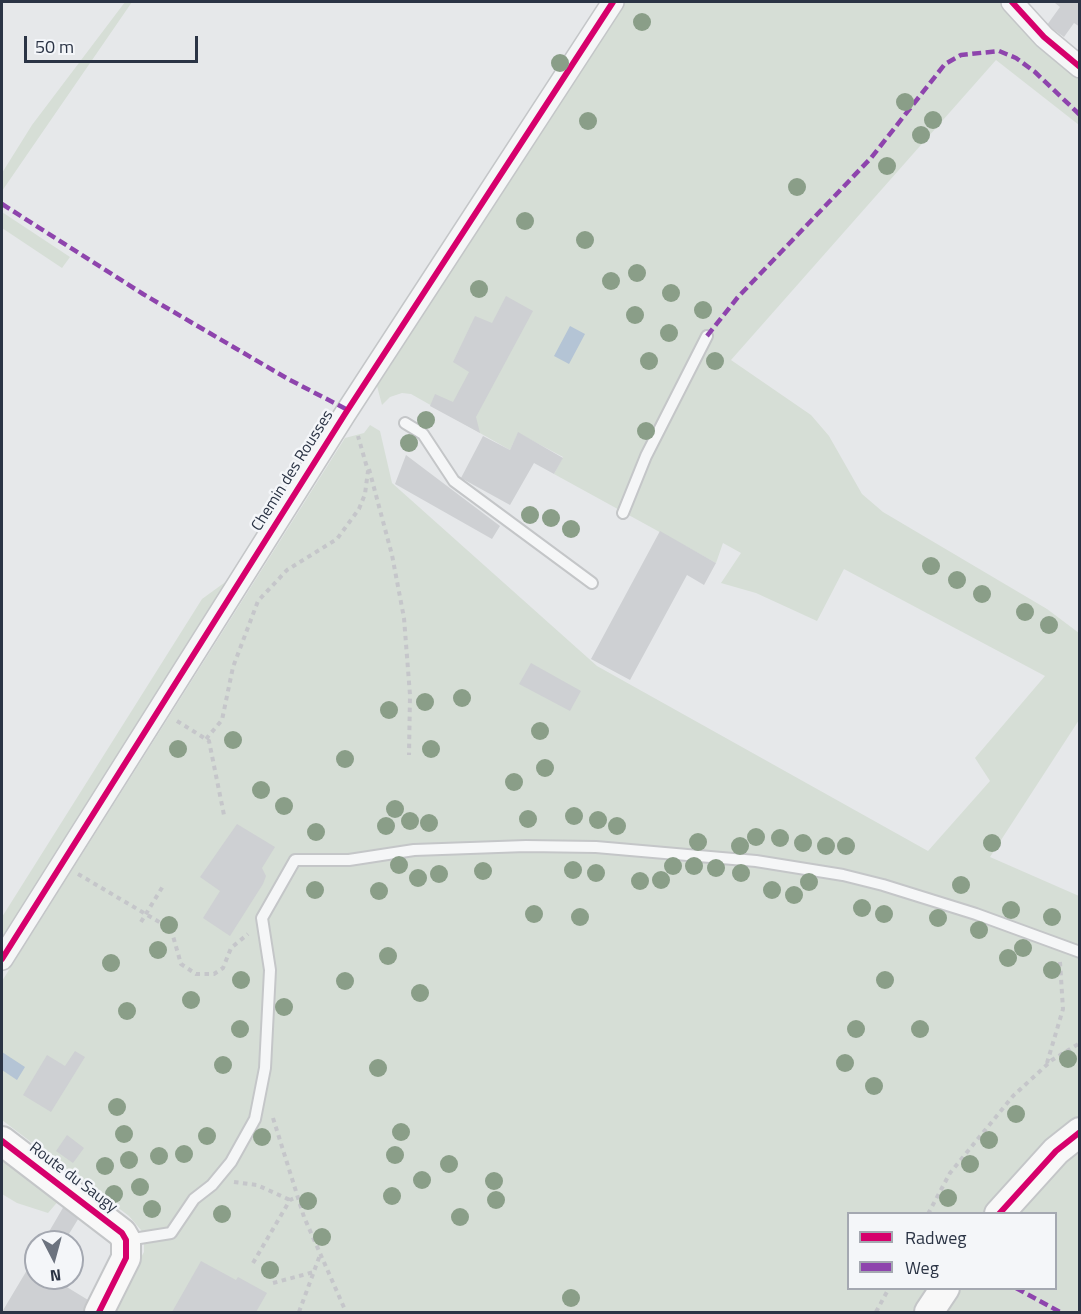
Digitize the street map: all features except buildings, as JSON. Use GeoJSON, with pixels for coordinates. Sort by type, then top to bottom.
{"type":"FeatureCollection","features":[{"type":"Feature","properties":{"kind":"street","name":"Chemin des Rousses"},"geometry":{"type":"LineString","coordinates":[[2,959],[345,414],[613,2]]}},
{"type":"Feature","properties":{"kind":"street"},"geometry":{"type":"LineString","coordinates":[[1012,2],[1044,37],[1080,67]]}},
{"type":"Feature","properties":{"kind":"street"},"geometry":{"type":"LineString","coordinates":[[1001,1212],[1056,1151],[1080,1132]]}},
{"type":"Feature","properties":{"kind":"street","name":"Route du Saugy"},"geometry":{"type":"LineString","coordinates":[[2,1141],[113,1225],[126,1240]]}},
{"type":"Feature","properties":{"kind":"street"},"geometry":{"type":"LineString","coordinates":[[99,1312],[126,1258],[126,1240]]}},
{"type":"Feature","properties":{"kind":"street"},"geometry":{"type":"LineString","coordinates":[[929,1312],[944,1290]]}},
{"type":"Feature","properties":{"kind":"lane"},"geometry":{"type":"LineString","coordinates":[[623,513],[646,456],[707,336]]}},
{"type":"Feature","properties":{"kind":"lane"},"geometry":{"type":"LineString","coordinates":[[405,423],[423,434],[454,481],[592,583]]}},
{"type":"Feature","properties":{"kind":"lane"},"geometry":{"type":"LineString","coordinates":[[126,1240],[171,1233],[194,1199],[212,1185],[231,1162],[250,1131],[260,1107],[263,1086],[270,970],[262,918],[295,860],[349,860],[414,850],[469,847],[596,847],[756,861],[843,875],[965,910],[1080,952]]}},
{"type":"Feature","properties":{"kind":"path"},"geometry":{"type":"LineString","coordinates":[[345,414],[358,436],[368,465],[392,555],[404,618],[410,694],[409,755]]}},
{"type":"Feature","properties":{"kind":"path"},"geometry":{"type":"LineString","coordinates":[[206,739],[222,720],[238,650],[258,601],[287,570],[337,539],[344,531],[365,494],[368,465]]}},
{"type":"Feature","properties":{"kind":"path"},"geometry":{"type":"LineString","coordinates":[[169,730],[175,720],[209,741],[224,815]]}},
{"type":"Feature","properties":{"kind":"path"},"geometry":{"type":"LineString","coordinates":[[84,864],[78,873],[171,929],[177,957],[185,969],[196,974],[205,975],[223,968],[231,948],[241,942],[262,918]]}},
{"type":"Feature","properties":{"kind":"path"},"geometry":{"type":"LineString","coordinates":[[141,922],[163,886]]}},
{"type":"Feature","properties":{"kind":"path"},"geometry":{"type":"LineString","coordinates":[[1047,1065],[1063,1009],[1062,980],[1056,944]]}},
{"type":"Feature","properties":{"kind":"path"},"geometry":{"type":"LineString","coordinates":[[929,1212],[950,1173],[1013,1096],[1047,1065],[1080,1043]]}},
{"type":"Feature","properties":{"kind":"path"},"geometry":{"type":"LineString","coordinates":[[263,1086],[297,1197],[346,1312]]}},
{"type":"Feature","properties":{"kind":"path"},"geometry":{"type":"LineString","coordinates":[[212,1185],[241,1182],[257,1185],[290,1200]]}},
{"type":"Feature","properties":{"kind":"path"},"geometry":{"type":"LineString","coordinates":[[253,1263],[290,1200],[297,1197]]}},
{"type":"Feature","properties":{"kind":"path"},"geometry":{"type":"LineString","coordinates":[[299,1312],[320,1255]]}},
{"type":"Feature","properties":{"kind":"path"},"geometry":{"type":"LineString","coordinates":[[273,1282],[314,1272]]}},
{"type":"Feature","properties":{"kind":"path"},"geometry":{"type":"LineString","coordinates":[[876,1312],[888,1290]]}},
{"type":"Feature","properties":{"kind":"shaded area"},"geometry":{"type":"Polygon","coordinates":[[[125,2],[132,2],[2,191],[2,173],[32,125],[125,2]]]}},
{"type":"Feature","properties":{"kind":"shaded area"},"geometry":{"type":"Polygon","coordinates":[[[625,2],[1004,2],[1079,74],[1079,125],[996,60],[731,360],[811,415],[829,436],[862,494],[883,512],[1047,609],[1079,633],[1079,720],[990,857],[1079,896],[1079,1312],[111,1312],[144,1252],[141,1230],[129,1216],[2,1120],[2,981],[345,438],[364,433],[370,425],[380,431],[392,483],[597,666],[928,851],[990,781],[975,758],[1045,676],[844,569],[817,621],[756,593],[721,583],[741,553],[723,543],[716,563],[554,474],[563,457],[518,433],[510,450],[411,394],[402,393],[390,397],[382,405],[377,386],[625,2]]]}},
{"type":"Feature","properties":{"kind":"shaded area"},"geometry":{"type":"Polygon","coordinates":[[[2,212],[70,257],[62,268],[2,228],[2,212]]]}},
{"type":"Feature","properties":{"kind":"shaded area"},"geometry":{"type":"Polygon","coordinates":[[[235,575],[2,944],[2,917],[202,599],[235,575]]]}},
{"type":"Feature","properties":{"kind":"shaded area"},"geometry":{"type":"Polygon","coordinates":[[[2,1158],[60,1199],[48,1213],[17,1203],[2,1194],[2,1158]]]}},
{"type":"Feature","properties":{"kind":"water"},"geometry":{"type":"Polygon","coordinates":[[[570,326],[585,334],[569,364],[554,356],[570,326]]]}},
{"type":"Feature","properties":{"kind":"water"},"geometry":{"type":"Polygon","coordinates":[[[2,1052],[25,1067],[17,1080],[2,1070],[2,1052]]]}},
{"type":"Feature","properties":{"kind":"marked path"},"geometry":{"type":"LineString","coordinates":[[707,336],[738,297],[871,158],[945,64],[961,55],[999,51],[1016,58],[1035,72],[1080,115]]}},
{"type":"Feature","properties":{"kind":"marked path"},"geometry":{"type":"LineString","coordinates":[[2,204],[143,294],[288,379],[348,410]]}},
{"type":"Feature","properties":{"kind":"marked path"},"geometry":{"type":"LineString","coordinates":[[1020,1290],[1060,1312]]}},
{"type":"Feature","properties":{"kind":"cycle path"},"geometry":{"type":"LineString","coordinates":[[2,959],[345,414],[613,2]]}},
{"type":"Feature","properties":{"kind":"cycle path"},"geometry":{"type":"LineString","coordinates":[[1012,2],[1044,37],[1080,67]]}},
{"type":"Feature","properties":{"kind":"cycle path"},"geometry":{"type":"LineString","coordinates":[[1001,1212],[1056,1151],[1080,1132]]}},
{"type":"Feature","properties":{"kind":"cycle path"},"geometry":{"type":"LineString","coordinates":[[2,1141],[122,1233],[126,1240],[126,1258],[99,1312]]}}]}
